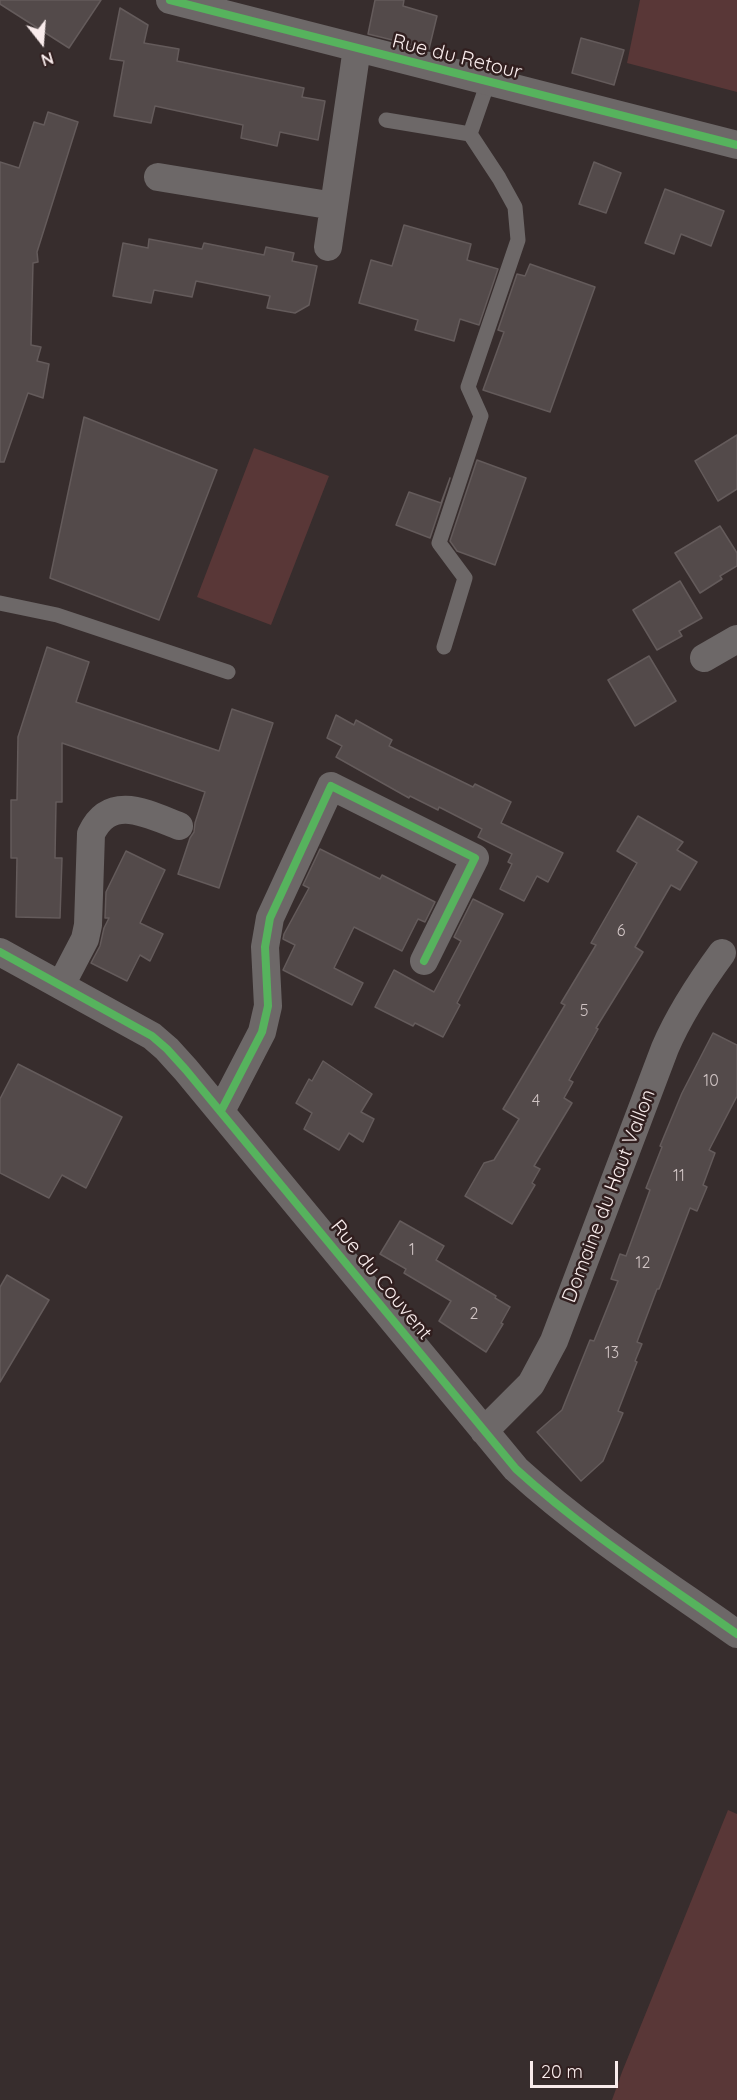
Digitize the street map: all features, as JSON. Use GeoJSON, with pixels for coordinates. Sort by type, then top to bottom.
{"type":"FeatureCollection","features":[{"type":"Feature","properties":{"kind":"street","name":"Rue du Retour"},"geometry":{"type":"LineString","coordinates":[[170,0],[737,146]]}},
{"type":"Feature","properties":{"kind":"street"},"geometry":{"type":"LineString","coordinates":[[328,247],[357,48]]}},
{"type":"Feature","properties":{"kind":"street"},"geometry":{"type":"LineString","coordinates":[[158,177],[334,206]]}},
{"type":"Feature","properties":{"kind":"street"},"geometry":{"type":"LineString","coordinates":[[704,658],[737,639]]}},
{"type":"Feature","properties":{"kind":"street"},"geometry":{"type":"LineString","coordinates":[[221,1111],[266,1020],[268,1006],[265,947],[270,918],[331,786],[475,858],[424,961]]}},
{"type":"Feature","properties":{"kind":"street"},"geometry":{"type":"LineString","coordinates":[[61,985],[85,939],[88,926],[91,834],[96,824],[104,816],[130,809],[179,826]]}},
{"type":"Feature","properties":{"kind":"street","name":"Rue du Couvent"},"geometry":{"type":"LineString","coordinates":[[0,952],[152,1036],[167,1049],[221,1111],[516,1469],[565,1511],[737,1634]]}},
{"type":"Feature","properties":{"kind":"street","name":"Domaine du Haut Vallon"},"geometry":{"type":"LineString","coordinates":[[484,1431],[531,1384],[543,1364],[554,1341],[676,1022],[722,953]]}},
{"type":"Feature","properties":{"kind":"lane"},"geometry":{"type":"LineString","coordinates":[[470,134],[488,82]]}},
{"type":"Feature","properties":{"kind":"lane"},"geometry":{"type":"LineString","coordinates":[[386,120],[470,134],[499,177],[515,207],[518,240],[468,387],[481,416],[439,543],[465,578],[444,647]]}},
{"type":"Feature","properties":{"kind":"lane"},"geometry":{"type":"LineString","coordinates":[[0,603],[57,615],[228,672]]}},
{"type":"Feature","properties":{"kind":"shaded area"},"geometry":{"type":"Polygon","coordinates":[[[640,0],[737,0],[737,92],[627,63],[640,0]]]}},
{"type":"Feature","properties":{"kind":"shaded area"},"geometry":{"type":"Polygon","coordinates":[[[254,448],[329,476],[271,625],[197,597],[254,448]]]}},
{"type":"Feature","properties":{"kind":"shaded area"},"geometry":{"type":"Polygon","coordinates":[[[728,1810],[737,1814],[737,2100],[612,2100],[622,2072],[728,1810]]]}},
{"type":"Feature","properties":{"kind":"building"},"geometry":{"type":"Polygon","coordinates":[[[0,0],[101,0],[69,48],[0,4],[0,0]]]}},
{"type":"Feature","properties":{"kind":"building"},"geometry":{"type":"Polygon","coordinates":[[[375,0],[404,0],[403,6],[437,16],[429,49],[368,34],[375,0]]]}},
{"type":"Feature","properties":{"kind":"building"},"geometry":{"type":"Polygon","coordinates":[[[120,8],[148,25],[144,43],[179,49],[177,61],[304,88],[302,97],[325,101],[318,140],[280,132],[277,146],[241,138],[243,125],[155,106],[151,123],[114,116],[124,61],[110,59],[120,8]]]}},
{"type":"Feature","properties":{"kind":"building"},"geometry":{"type":"Polygon","coordinates":[[[581,38],[624,50],[614,85],[572,73],[581,38]]]}},
{"type":"Feature","properties":{"kind":"building"},"geometry":{"type":"Polygon","coordinates":[[[48,112],[78,122],[37,252],[38,262],[33,263],[31,345],[41,347],[37,361],[49,364],[43,398],[28,393],[4,462],[0,462],[0,162],[19,168],[34,122],[44,125],[48,112]]]}},
{"type":"Feature","properties":{"kind":"building"},"geometry":{"type":"Polygon","coordinates":[[[594,162],[621,173],[606,213],[579,204],[594,162]]]}},
{"type":"Feature","properties":{"kind":"building"},"geometry":{"type":"Polygon","coordinates":[[[665,189],[724,211],[711,246],[681,234],[674,254],[645,243],[665,189]]]}},
{"type":"Feature","properties":{"kind":"building"},"geometry":{"type":"Polygon","coordinates":[[[404,225],[471,244],[467,260],[498,269],[479,325],[460,319],[454,341],[415,330],[418,320],[359,303],[371,260],[392,266],[404,225]]]}},
{"type":"Feature","properties":{"kind":"building"},"geometry":{"type":"Polygon","coordinates":[[[149,239],[202,249],[204,243],[264,255],[266,247],[294,253],[292,261],[317,266],[309,305],[295,313],[267,308],[270,296],[196,281],[192,297],[154,290],[151,303],[113,296],[123,243],[148,248],[149,239]]]}},
{"type":"Feature","properties":{"kind":"building"},"geometry":{"type":"Polygon","coordinates":[[[530,264],[595,287],[550,412],[483,390],[504,332],[498,330],[517,274],[525,276],[530,264]]]}},
{"type":"Feature","properties":{"kind":"building"},"geometry":{"type":"Polygon","coordinates":[[[84,417],[217,470],[159,620],[50,578],[84,417]]]}},
{"type":"Feature","properties":{"kind":"building"},"geometry":{"type":"Polygon","coordinates":[[[737,435],[737,489],[718,501],[695,461],[737,435]]]}},
{"type":"Feature","properties":{"kind":"building"},"geometry":{"type":"Polygon","coordinates":[[[477,460],[526,478],[495,565],[457,551],[450,541],[477,460]]]}},
{"type":"Feature","properties":{"kind":"building"},"geometry":{"type":"Polygon","coordinates":[[[450,478],[430,538],[396,525],[409,492],[441,503],[450,478]]]}},
{"type":"Feature","properties":{"kind":"building"},"geometry":{"type":"Polygon","coordinates":[[[720,526],[737,553],[737,566],[720,576],[722,579],[700,593],[675,553],[720,526]]]}},
{"type":"Feature","properties":{"kind":"building"},"geometry":{"type":"Polygon","coordinates":[[[680,581],[702,618],[679,631],[682,636],[657,650],[633,610],[680,581]]]}},
{"type":"Feature","properties":{"kind":"building"},"geometry":{"type":"Polygon","coordinates":[[[47,647],[89,662],[76,702],[219,751],[232,709],[273,723],[219,888],[178,874],[194,832],[205,792],[62,743],[62,802],[56,802],[55,858],[62,858],[60,918],[16,917],[17,858],[11,858],[11,800],[17,800],[18,737],[47,647]]]}},
{"type":"Feature","properties":{"kind":"building"},"geometry":{"type":"Polygon","coordinates":[[[649,656],[676,701],[635,726],[608,680],[649,656]]]}},
{"type":"Feature","properties":{"kind":"building"},"geometry":{"type":"Polygon","coordinates":[[[336,715],[354,725],[356,720],[392,740],[389,746],[473,787],[475,784],[511,802],[501,823],[563,853],[548,882],[537,876],[524,901],[500,889],[512,864],[508,862],[512,854],[478,837],[482,829],[439,807],[438,810],[410,796],[409,798],[336,757],[342,746],[327,738],[336,715]]]}},
{"type":"Feature","properties":{"kind":"building"},"geometry":{"type":"Polygon","coordinates":[[[638,816],[683,842],[677,850],[697,862],[680,890],[671,885],[635,947],[643,952],[596,1028],[598,1029],[569,1080],[573,1082],[564,1098],[572,1103],[534,1166],[540,1169],[532,1183],[535,1185],[512,1224],[465,1196],[484,1163],[494,1160],[519,1119],[503,1109],[565,1005],[561,1003],[596,945],[591,943],[637,863],[617,851],[638,816]]]}},
{"type":"Feature","properties":{"kind":"building"},"geometry":{"type":"Polygon","coordinates":[[[320,849],[380,879],[382,875],[435,902],[425,922],[418,919],[402,951],[354,927],[334,968],[363,983],[352,1005],[283,970],[295,945],[283,939],[284,934],[309,888],[303,885],[320,849]]]}},
{"type":"Feature","properties":{"kind":"building"},"geometry":{"type":"Polygon","coordinates":[[[126,851],[165,870],[140,923],[163,934],[150,961],[140,955],[127,981],[91,963],[100,946],[109,918],[105,918],[106,892],[126,851]]]}},
{"type":"Feature","properties":{"kind":"building"},"geometry":{"type":"Polygon","coordinates":[[[473,899],[503,914],[457,1003],[460,1005],[443,1037],[415,1023],[413,1026],[375,1007],[394,970],[434,992],[461,941],[454,937],[473,899]]]}},
{"type":"Feature","properties":{"kind":"building"},"geometry":{"type":"Polygon","coordinates":[[[713,1033],[737,1045],[737,1096],[709,1150],[715,1153],[703,1185],[707,1187],[697,1211],[690,1208],[637,1342],[642,1344],[618,1411],[623,1413],[603,1461],[581,1481],[537,1432],[562,1410],[590,1340],[594,1341],[618,1281],[611,1279],[620,1254],[626,1256],[650,1190],[646,1188],[662,1147],[660,1146],[682,1093],[713,1033]]]}},
{"type":"Feature","properties":{"kind":"building"},"geometry":{"type":"Polygon","coordinates":[[[323,1061],[372,1094],[361,1112],[374,1119],[363,1142],[349,1133],[339,1150],[304,1129],[312,1113],[296,1103],[309,1079],[312,1081],[323,1061]]]}},
{"type":"Feature","properties":{"kind":"building"},"geometry":{"type":"Polygon","coordinates":[[[18,1064],[122,1117],[86,1188],[62,1175],[49,1198],[0,1173],[0,1099],[18,1064]]]}},
{"type":"Feature","properties":{"kind":"building"},"geometry":{"type":"Polygon","coordinates":[[[400,1221],[444,1246],[436,1260],[510,1307],[501,1323],[503,1324],[486,1352],[439,1321],[451,1301],[404,1273],[406,1269],[380,1254],[400,1221]]]}},
{"type":"Feature","properties":{"kind":"building"},"geometry":{"type":"Polygon","coordinates":[[[7,1275],[49,1300],[0,1382],[0,1287],[7,1275]]]}},
{"type":"Feature","properties":{"kind":"cycle path"},"geometry":{"type":"LineString","coordinates":[[170,0],[737,145]]}},
{"type":"Feature","properties":{"kind":"cycle path"},"geometry":{"type":"LineString","coordinates":[[221,1111],[262,1032],[268,1006],[265,947],[270,918],[331,786],[475,858],[424,961]]}},
{"type":"Feature","properties":{"kind":"cycle path"},"geometry":{"type":"LineString","coordinates":[[0,952],[152,1036],[167,1049],[516,1469],[596,1534],[737,1634]]}}]}
